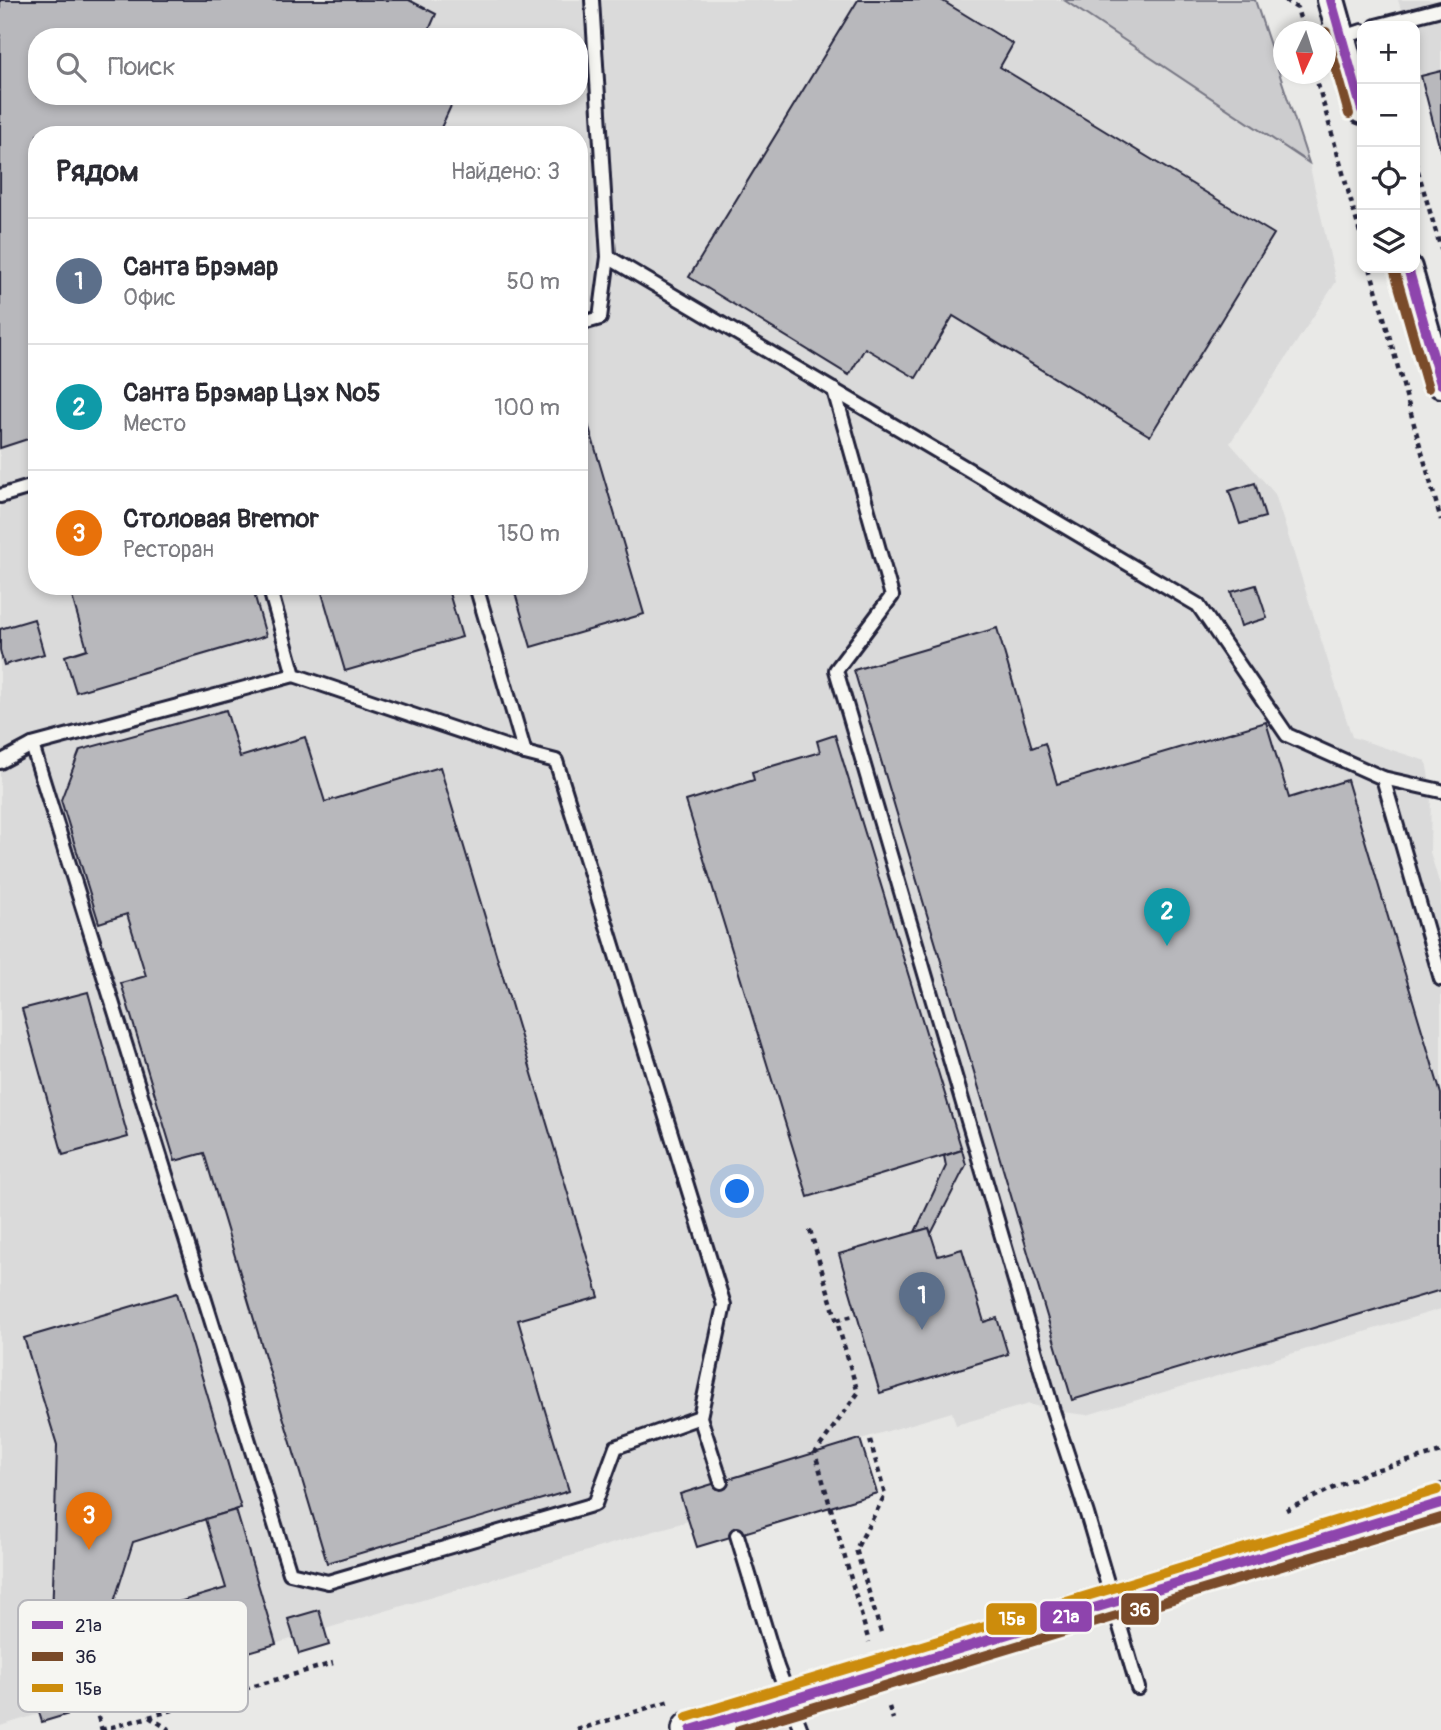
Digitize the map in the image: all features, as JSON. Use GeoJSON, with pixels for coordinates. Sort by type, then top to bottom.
{"type":"FeatureCollection","features":[{"type":"Feature","properties":{"kind":"main road"},"geometry":{"type":"LineString","coordinates":[[691,1730],[796,1716],[886,1672],[1441,1503]]}},
{"type":"Feature","properties":{"kind":"street"},"geometry":{"type":"LineString","coordinates":[[1331,0],[1352,34],[1359,84]]}},
{"type":"Feature","properties":{"kind":"street"},"geometry":{"type":"LineString","coordinates":[[1409,273],[1441,384]]}},
{"type":"Feature","properties":{"kind":"lane"},"geometry":{"type":"LineString","coordinates":[[588,321],[600,318],[608,257],[592,0]]}},
{"type":"Feature","properties":{"kind":"lane"},"geometry":{"type":"LineString","coordinates":[[1395,21],[1441,9]]}},
{"type":"Feature","properties":{"kind":"lane"},"geometry":{"type":"LineString","coordinates":[[608,257],[1198,605],[1287,735],[1383,778],[1441,791]]}},
{"type":"Feature","properties":{"kind":"lane"},"geometry":{"type":"LineString","coordinates":[[834,390],[892,596],[836,670],[1045,1385],[1138,1688]]}},
{"type":"Feature","properties":{"kind":"lane"},"geometry":{"type":"LineString","coordinates":[[0,496],[28,488]]}},
{"type":"Feature","properties":{"kind":"lane"},"geometry":{"type":"LineString","coordinates":[[272,595],[294,675]]}},
{"type":"Feature","properties":{"kind":"lane"},"geometry":{"type":"LineString","coordinates":[[479,595],[525,753]]}},
{"type":"Feature","properties":{"kind":"lane"},"geometry":{"type":"LineString","coordinates":[[0,762],[32,745],[294,675],[556,761],[724,1305],[701,1417],[721,1482]]}},
{"type":"Feature","properties":{"kind":"lane"},"geometry":{"type":"LineString","coordinates":[[32,745],[290,1573],[328,1582],[595,1504],[617,1447],[701,1417]]}},
{"type":"Feature","properties":{"kind":"lane"},"geometry":{"type":"LineString","coordinates":[[1383,778],[1441,979]]}},
{"type":"Feature","properties":{"kind":"lane"},"geometry":{"type":"LineString","coordinates":[[737,1535],[777,1667],[796,1716]]}},
{"type":"Feature","properties":{"kind":"path"},"geometry":{"type":"LineString","coordinates":[[1285,0],[1297,8],[1301,21]]}},
{"type":"Feature","properties":{"kind":"path"},"geometry":{"type":"LineString","coordinates":[[1318,84],[1357,222]]}},
{"type":"Feature","properties":{"kind":"path"},"geometry":{"type":"LineString","coordinates":[[1420,178],[1441,248]]}},
{"type":"Feature","properties":{"kind":"path"},"geometry":{"type":"LineString","coordinates":[[1371,273],[1441,520]]}},
{"type":"Feature","properties":{"kind":"path"},"geometry":{"type":"LineString","coordinates":[[810,1230],[858,1393],[816,1453],[886,1672]]}},
{"type":"Feature","properties":{"kind":"path"},"geometry":{"type":"LineString","coordinates":[[836,1320],[857,1315]]}},
{"type":"Feature","properties":{"kind":"path"},"geometry":{"type":"LineString","coordinates":[[870,1440],[886,1495],[856,1549],[886,1672],[893,1719]]}},
{"type":"Feature","properties":{"kind":"path"},"geometry":{"type":"LineString","coordinates":[[248,1688],[333,1663]]}},
{"type":"Feature","properties":{"kind":"path"},"geometry":{"type":"LineString","coordinates":[[97,1712],[102,1730],[166,1712]]}},
{"type":"Feature","properties":{"kind":"path"},"geometry":{"type":"LineString","coordinates":[[149,1717],[170,1730]]}},
{"type":"Feature","properties":{"kind":"shaded area"},"geometry":{"type":"Polygon","coordinates":[[[0,0],[1255,0],[1273,54],[1273,84],[1283,84],[1309,163],[1336,282],[1230,443],[1275,494],[1352,737],[1426,761],[1431,790],[1430,852],[1441,889],[1441,1309],[1087,1415],[1053,1411],[1029,1404],[956,1425],[952,1412],[861,1439],[877,1493],[697,1547],[688,1521],[248,1652],[248,1600],[18,1600],[18,1712],[77,1712],[42,1722],[39,1714],[0,1726],[0,0]]]}},
{"type":"Feature","properties":{"kind":"shaded area"},"geometry":{"type":"Polygon","coordinates":[[[1064,0],[1255,0],[1273,54],[1273,84],[1283,84],[1309,163],[1064,0]]]}},
{"type":"Feature","properties":{"kind":"shaded area"},"geometry":{"type":"Polygon","coordinates":[[[1398,0],[1441,0],[1441,140],[1420,71],[1420,21],[1404,21],[1398,0]]]}},
{"type":"Feature","properties":{"kind":"building"},"geometry":{"type":"Polygon","coordinates":[[[0,0],[409,0],[436,14],[430,28],[28,28],[28,105],[451,105],[442,126],[28,126],[28,439],[0,448],[0,0]]]}},
{"type":"Feature","properties":{"kind":"building"},"geometry":{"type":"Polygon","coordinates":[[[858,0],[941,0],[1013,44],[1000,67],[1274,234],[1150,436],[953,316],[916,378],[865,348],[849,375],[689,277],[858,0]]]}},
{"type":"Feature","properties":{"kind":"building"},"geometry":{"type":"Polygon","coordinates":[[[1441,71],[1441,153],[1421,76],[1441,71]]]}},
{"type":"Feature","properties":{"kind":"building"},"geometry":{"type":"Polygon","coordinates":[[[588,424],[644,614],[531,647],[516,595],[588,595],[588,424]]]}},
{"type":"Feature","properties":{"kind":"building"},"geometry":{"type":"Polygon","coordinates":[[[1255,483],[1265,517],[1240,524],[1229,491],[1255,483]]]}},
{"type":"Feature","properties":{"kind":"building"},"geometry":{"type":"Polygon","coordinates":[[[1256,585],[1267,618],[1241,626],[1231,592],[1256,585]]]}},
{"type":"Feature","properties":{"kind":"building"},"geometry":{"type":"Polygon","coordinates":[[[72,595],[255,595],[266,636],[76,692],[65,656],[87,649],[72,595]]]}},
{"type":"Feature","properties":{"kind":"building"},"geometry":{"type":"Polygon","coordinates":[[[323,595],[450,595],[462,637],[345,671],[323,595]]]}},
{"type":"Feature","properties":{"kind":"building"},"geometry":{"type":"Polygon","coordinates":[[[34,619],[44,654],[4,665],[0,650],[0,629],[34,619]]]}},
{"type":"Feature","properties":{"kind":"building"},"geometry":{"type":"Polygon","coordinates":[[[997,628],[1032,748],[1045,743],[1057,784],[1266,722],[1289,798],[1347,780],[1441,1094],[1441,1290],[1072,1400],[854,670],[997,628]]]}},
{"type":"Feature","properties":{"kind":"building"},"geometry":{"type":"Polygon","coordinates":[[[226,710],[240,757],[305,737],[325,802],[440,767],[599,1297],[518,1320],[569,1491],[327,1563],[204,1153],[175,1161],[121,983],[146,976],[127,914],[99,923],[61,800],[80,750],[226,710]]]}},
{"type":"Feature","properties":{"kind":"building"},"geometry":{"type":"Polygon","coordinates":[[[835,735],[962,1150],[808,1197],[686,801],[754,780],[752,772],[820,752],[817,741],[835,735]]]}},
{"type":"Feature","properties":{"kind":"building"},"geometry":{"type":"Polygon","coordinates":[[[88,992],[128,1137],[63,1155],[22,1009],[88,992]]]}},
{"type":"Feature","properties":{"kind":"building"},"geometry":{"type":"Polygon","coordinates":[[[962,1150],[966,1165],[931,1234],[929,1228],[915,1232],[946,1166],[944,1156],[962,1150]]]}},
{"type":"Feature","properties":{"kind":"building"},"geometry":{"type":"Polygon","coordinates":[[[929,1228],[938,1256],[962,1249],[984,1322],[997,1318],[1008,1354],[880,1393],[839,1254],[929,1228]]]}},
{"type":"Feature","properties":{"kind":"building"},"geometry":{"type":"Polygon","coordinates":[[[177,1293],[241,1508],[133,1542],[115,1600],[53,1600],[57,1445],[24,1338],[177,1293]]]}},
{"type":"Feature","properties":{"kind":"building"},"geometry":{"type":"Polygon","coordinates":[[[860,1439],[877,1493],[697,1547],[680,1494],[860,1439]]]}},
{"type":"Feature","properties":{"kind":"building"},"geometry":{"type":"Polygon","coordinates":[[[236,1510],[276,1644],[248,1652],[248,1600],[186,1600],[226,1588],[205,1519],[236,1510]]]}},
{"type":"Feature","properties":{"kind":"building"},"geometry":{"type":"Polygon","coordinates":[[[319,1610],[329,1645],[299,1654],[288,1619],[319,1610]]]}},
{"type":"Feature","properties":{"kind":"building"},"geometry":{"type":"Polygon","coordinates":[[[39,1712],[75,1712],[42,1722],[39,1712]]]}},
{"type":"Feature","properties":{"kind":"transit line","name":"21а"},"geometry":{"type":"LineString","coordinates":[[1331,0],[1357,92]]}},
{"type":"Feature","properties":{"kind":"transit line","name":"36"},"geometry":{"type":"LineString","coordinates":[[1336,68],[1349,114]]}},
{"type":"Feature","properties":{"kind":"transit line","name":"36"},"geometry":{"type":"LineString","coordinates":[[1395,273],[1428,388]]}},
{"type":"Feature","properties":{"kind":"transit line","name":"21а"},"geometry":{"type":"LineString","coordinates":[[1409,273],[1441,384]]}},
{"type":"Feature","properties":{"kind":"transit line","name":"15в"},"geometry":{"type":"LineString","coordinates":[[687,1717],[1437,1490]]}},
{"type":"Feature","properties":{"kind":"transit line","name":"21а"},"geometry":{"type":"LineString","coordinates":[[691,1730],[1441,1503]]}},
{"type":"Feature","properties":{"kind":"transit line","name":"36"},"geometry":{"type":"LineString","coordinates":[[739,1730],[1441,1518]]}},
{"type":"Feature","properties":{"kind":"place","name":"Санта Брэмар Цэх №5"},"geometry":{"type":"Point","coordinates":[1167,946]}},
{"type":"Feature","properties":{"kind":"place","name":"Санта Брэмар"},"geometry":{"type":"Point","coordinates":[922,1330]}},
{"type":"Feature","properties":{"kind":"place","name":"Столовая Bremor"},"geometry":{"type":"Point","coordinates":[89,1550]}}]}
